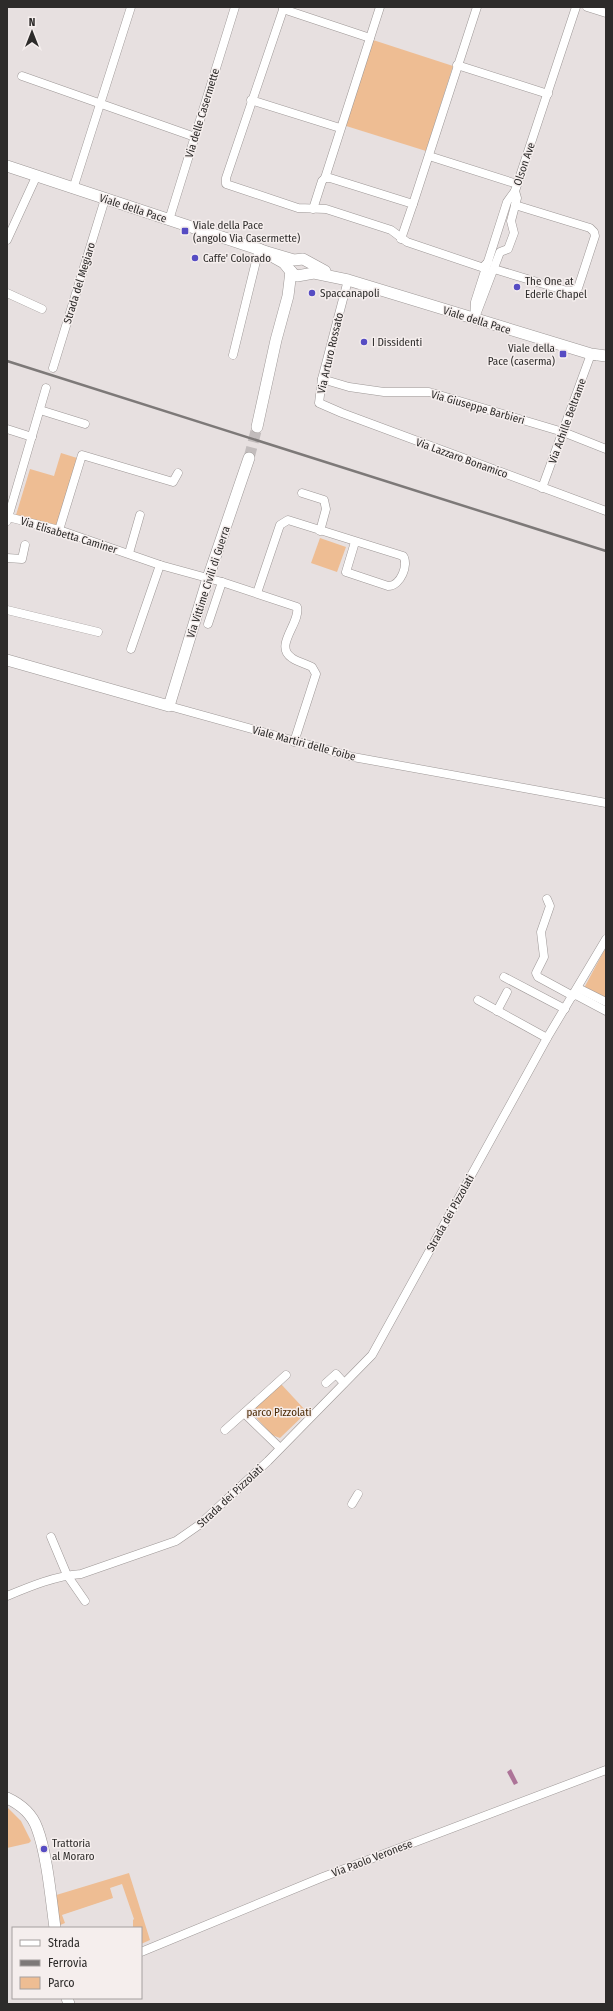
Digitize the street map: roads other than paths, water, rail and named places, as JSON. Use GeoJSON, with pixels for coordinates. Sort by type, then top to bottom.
{"type":"FeatureCollection","features":[{"type":"Feature","properties":{"kind":"street"},"geometry":{"type":"LineString","coordinates":[[73,189],[131,7]]}},
{"type":"Feature","properties":{"kind":"street","name":"Via delle Casermette"},"geometry":{"type":"LineString","coordinates":[[169,220],[235,7]]}},
{"type":"Feature","properties":{"kind":"street"},"geometry":{"type":"LineString","coordinates":[[313,209],[322,182],[325,178],[380,7]]}},
{"type":"Feature","properties":{"kind":"street"},"geometry":{"type":"LineString","coordinates":[[401,239],[477,7]]}},
{"type":"Feature","properties":{"kind":"street","name":"Olson Ave"},"geometry":{"type":"LineString","coordinates":[[474,320],[475,302],[507,202],[516,187],[576,7]]}},
{"type":"Feature","properties":{"kind":"street"},"geometry":{"type":"LineString","coordinates":[[588,7],[606,13]]}},
{"type":"Feature","properties":{"kind":"street"},"geometry":{"type":"LineString","coordinates":[[370,38],[283,8],[251,100],[226,178],[226,184],[298,208],[326,209],[392,230],[401,239],[407,242],[480,266],[484,266],[488,262]]}},
{"type":"Feature","properties":{"kind":"street"},"geometry":{"type":"LineString","coordinates":[[457,65],[548,94]]}},
{"type":"Feature","properties":{"kind":"street"},"geometry":{"type":"LineString","coordinates":[[22,76],[195,138]]}},
{"type":"Feature","properties":{"kind":"street"},"geometry":{"type":"LineString","coordinates":[[251,100],[340,128]]}},
{"type":"Feature","properties":{"kind":"street"},"geometry":{"type":"LineString","coordinates":[[428,156],[516,187],[517,198],[511,220],[514,233],[508,249],[500,252],[474,320]]}},
{"type":"Feature","properties":{"kind":"street","name":"Viale della Pace"},"geometry":{"type":"LineString","coordinates":[[7,166],[36,177],[259,249],[292,267],[297,276],[322,274],[348,280],[474,320],[591,354],[606,361]]}},
{"type":"Feature","properties":{"kind":"street"},"geometry":{"type":"LineString","coordinates":[[7,240],[36,177]]}},
{"type":"Feature","properties":{"kind":"street"},"geometry":{"type":"LineString","coordinates":[[325,178],[330,178],[413,204]]}},
{"type":"Feature","properties":{"kind":"street","name":"Strada del Megiaro"},"geometry":{"type":"LineString","coordinates":[[53,368],[105,199]]}},
{"type":"Feature","properties":{"kind":"street"},"geometry":{"type":"LineString","coordinates":[[494,269],[566,291],[572,291],[578,288],[595,236],[594,232],[590,228],[515,205]]}},
{"type":"Feature","properties":{"kind":"street"},"geometry":{"type":"LineString","coordinates":[[233,355],[259,249]]}},
{"type":"Feature","properties":{"kind":"street","name":"Viale della Pace"},"geometry":{"type":"LineString","coordinates":[[292,267],[303,259],[308,263],[348,280]]}},
{"type":"Feature","properties":{"kind":"street"},"geometry":{"type":"LineString","coordinates":[[288,296],[309,269],[308,263]]}},
{"type":"Feature","properties":{"kind":"street"},"geometry":{"type":"LineString","coordinates":[[257,427],[288,296],[292,267]]}},
{"type":"Feature","properties":{"kind":"street","name":"Via Arturo Rossato"},"geometry":{"type":"LineString","coordinates":[[319,403],[322,379],[348,280]]}},
{"type":"Feature","properties":{"kind":"street"},"geometry":{"type":"LineString","coordinates":[[7,293],[42,309]]}},
{"type":"Feature","properties":{"kind":"street"},"geometry":{"type":"LineString","coordinates":[[591,354],[606,356]]}},
{"type":"Feature","properties":{"kind":"street","name":"Via Achille Beltrame"},"geometry":{"type":"LineString","coordinates":[[542,488],[591,354]]}},
{"type":"Feature","properties":{"kind":"street","name":"Via Giuseppe Barbieri"},"geometry":{"type":"LineString","coordinates":[[322,379],[349,387],[384,392],[429,392],[563,432],[606,449]]}},
{"type":"Feature","properties":{"kind":"street"},"geometry":{"type":"LineString","coordinates":[[8,520],[46,388]]}},
{"type":"Feature","properties":{"kind":"street","name":"Via Lazzaro Bonamico"},"geometry":{"type":"LineString","coordinates":[[319,403],[342,413],[606,511]]}},
{"type":"Feature","properties":{"kind":"street"},"geometry":{"type":"LineString","coordinates":[[40,410],[84,424]]}},
{"type":"Feature","properties":{"kind":"street"},"geometry":{"type":"LineString","coordinates":[[7,429],[32,437]]}},
{"type":"Feature","properties":{"kind":"street"},"geometry":{"type":"LineString","coordinates":[[59,530],[82,455],[173,482],[178,473]]}},
{"type":"Feature","properties":{"kind":"street","name":"Via Vittime Civili di Guerra"},"geometry":{"type":"LineString","coordinates":[[169,706],[208,578],[249,458]]}},
{"type":"Feature","properties":{"kind":"street"},"geometry":{"type":"LineString","coordinates":[[302,493],[324,500],[326,509],[320,531]]}},
{"type":"Feature","properties":{"kind":"street","name":"Via Elisabetta Caminer"},"geometry":{"type":"LineString","coordinates":[[129,553],[140,515]]}},
{"type":"Feature","properties":{"kind":"street","name":"Via Elisabetta Caminer"},"geometry":{"type":"LineString","coordinates":[[8,520],[59,530],[160,565],[222,582],[297,607],[297,617],[286,642],[287,653],[292,658],[312,667],[316,674],[294,742]]}},
{"type":"Feature","properties":{"kind":"street"},"geometry":{"type":"LineString","coordinates":[[257,593],[282,523],[288,520],[403,556],[405,562],[399,582],[388,586],[346,572],[356,542]]}},
{"type":"Feature","properties":{"kind":"street"},"geometry":{"type":"LineString","coordinates":[[7,558],[22,559],[25,545]]}},
{"type":"Feature","properties":{"kind":"street"},"geometry":{"type":"LineString","coordinates":[[130,650],[160,565]]}},
{"type":"Feature","properties":{"kind":"street"},"geometry":{"type":"LineString","coordinates":[[208,624],[222,582]]}},
{"type":"Feature","properties":{"kind":"street"},"geometry":{"type":"LineString","coordinates":[[7,610],[98,632]]}},
{"type":"Feature","properties":{"kind":"street","name":"Viale Martiri delle Foibe"},"geometry":{"type":"LineString","coordinates":[[7,660],[294,742],[352,757],[606,802]]}},
{"type":"Feature","properties":{"kind":"street"},"geometry":{"type":"LineString","coordinates":[[547,900],[550,906],[541,932],[544,957],[536,973],[538,977],[575,993],[606,1011]]}},
{"type":"Feature","properties":{"kind":"street","name":"Strada dei Pizzolati"},"geometry":{"type":"LineString","coordinates":[[7,1596],[37,1584],[67,1575],[81,1574],[176,1541],[205,1520],[280,1448],[372,1355],[547,1038],[606,939]]}},
{"type":"Feature","properties":{"kind":"street"},"geometry":{"type":"LineString","coordinates":[[504,977],[565,1009]]}},
{"type":"Feature","properties":{"kind":"street"},"geometry":{"type":"LineString","coordinates":[[497,1011],[507,992]]}},
{"type":"Feature","properties":{"kind":"street"},"geometry":{"type":"LineString","coordinates":[[575,993],[606,1002]]}},
{"type":"Feature","properties":{"kind":"street"},"geometry":{"type":"LineString","coordinates":[[478,1000],[547,1038]]}},
{"type":"Feature","properties":{"kind":"street"},"geometry":{"type":"LineString","coordinates":[[326,1383],[336,1374],[344,1382]]}},
{"type":"Feature","properties":{"kind":"street"},"geometry":{"type":"LineString","coordinates":[[225,1430],[286,1375]]}},
{"type":"Feature","properties":{"kind":"street"},"geometry":{"type":"LineString","coordinates":[[244,1413],[280,1448]]}},
{"type":"Feature","properties":{"kind":"street"},"geometry":{"type":"LineString","coordinates":[[352,1504],[358,1494]]}},
{"type":"Feature","properties":{"kind":"street"},"geometry":{"type":"LineString","coordinates":[[51,1537],[67,1575],[85,1601]]}},
{"type":"Feature","properties":{"kind":"street","name":"Via Paolo Veronese"},"geometry":{"type":"LineString","coordinates":[[142,1952],[323,1877],[606,1770]]}},
{"type":"Feature","properties":{"kind":"street"},"geometry":{"type":"LineString","coordinates":[[7,1798],[14,1801],[28,1812],[37,1827],[44,1856],[55,1927]]}},
{"type":"Feature","properties":{"kind":"tunnel"},"geometry":{"type":"LineString","coordinates":[[249,458],[257,427]]}},
{"type":"Feature","properties":{"kind":"railway"},"geometry":{"type":"LineString","coordinates":[[7,361],[606,551]]}},
{"type":"Feature","properties":{"kind":"place","name":"Viale della Pace (angolo Via Casermette)"},"geometry":{"type":"Point","coordinates":[185,231]}},
{"type":"Feature","properties":{"kind":"place","name":"Caffe' Colorado"},"geometry":{"type":"Point","coordinates":[195,258]}},
{"type":"Feature","properties":{"kind":"place","name":"The One at Ederle Chapel"},"geometry":{"type":"Point","coordinates":[517,287]}},
{"type":"Feature","properties":{"kind":"place","name":"Spaccanapoli"},"geometry":{"type":"Point","coordinates":[312,293]}},
{"type":"Feature","properties":{"kind":"place","name":"I Dissidenti"},"geometry":{"type":"Point","coordinates":[364,342]}},
{"type":"Feature","properties":{"kind":"place","name":"Viale della Pace (caserma)"},"geometry":{"type":"Point","coordinates":[563,354]}},
{"type":"Feature","properties":{"kind":"place","name":"Trattoria al Moraro"},"geometry":{"type":"Point","coordinates":[44,1849]}},
{"type":"Feature","properties":{"kind":"park label","name":"parco Pizzolati"},"geometry":{"type":"Point","coordinates":[279,1412]}}]}
